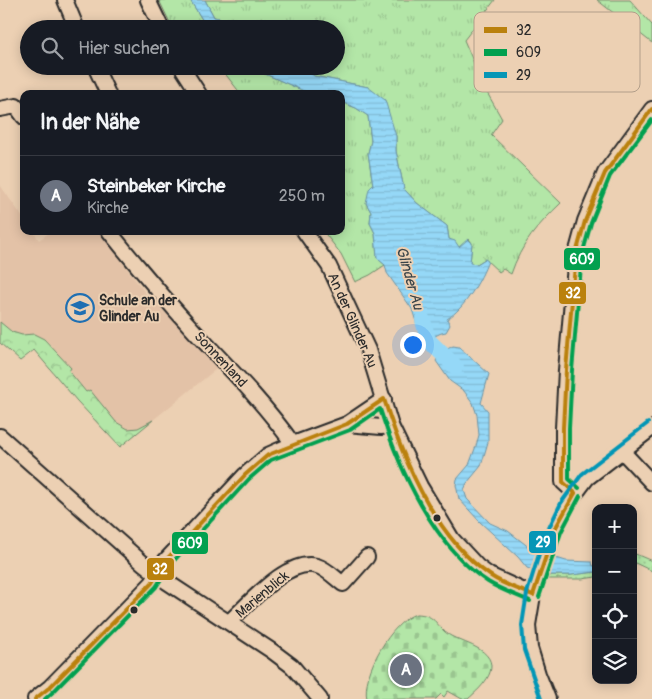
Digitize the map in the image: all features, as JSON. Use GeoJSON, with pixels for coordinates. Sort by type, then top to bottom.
{"type":"FeatureCollection","features":[{"type":"Feature","properties":{"kind":"street"},"geometry":{"type":"LineString","coordinates":[[65,0],[73,20]]}},
{"type":"Feature","properties":{"kind":"street"},"geometry":{"type":"LineString","coordinates":[[148,0],[158,20]]}},
{"type":"Feature","properties":{"kind":"street"},"geometry":{"type":"LineString","coordinates":[[99,75],[106,90]]}},
{"type":"Feature","properties":{"kind":"street"},"geometry":{"type":"LineString","coordinates":[[187,75],[196,90]]}},
{"type":"Feature","properties":{"kind":"street"},"geometry":{"type":"LineString","coordinates":[[0,109],[16,106],[20,112]]}},
{"type":"Feature","properties":{"kind":"street"},"geometry":{"type":"LineString","coordinates":[[575,493],[563,482],[563,428],[576,254],[585,221],[605,173],[652,109]]}},
{"type":"Feature","properties":{"kind":"street","name":"Sonnenland"},"geometry":{"type":"LineString","coordinates":[[112,235],[160,293],[276,419],[292,444]]}},
{"type":"Feature","properties":{"kind":"street","name":"An der Glinder Au"},"geometry":{"type":"LineString","coordinates":[[307,235],[329,266],[368,350],[391,426],[420,486],[452,539],[489,575],[533,594]]}},
{"type":"Feature","properties":{"kind":"street"},"geometry":{"type":"LineString","coordinates":[[35,699],[50,687],[152,583],[165,561],[245,474],[268,455],[347,424],[384,399]]}},
{"type":"Feature","properties":{"kind":"street"},"geometry":{"type":"LineString","coordinates":[[347,424],[391,426]]}},
{"type":"Feature","properties":{"kind":"street"},"geometry":{"type":"LineString","coordinates":[[548,699],[538,674],[528,636],[528,618],[539,573],[558,521],[575,493],[587,478],[652,428]]}},
{"type":"Feature","properties":{"kind":"street"},"geometry":{"type":"LineString","coordinates":[[0,436],[144,564],[158,573],[167,582],[292,666],[320,699]]}},
{"type":"Feature","properties":{"kind":"street"},"geometry":{"type":"LineString","coordinates":[[622,451],[652,484]]}},
{"type":"Feature","properties":{"kind":"street","name":"Marienblick"},"geometry":{"type":"LineString","coordinates":[[228,622],[290,569],[306,564],[320,566],[343,584],[367,557]]}},
{"type":"Feature","properties":{"kind":"shaded area","name":"Schule an der Glinder Au"},"geometry":{"type":"Polygon","coordinates":[[[0,185],[20,213],[20,235],[36,235],[39,240],[46,235],[102,235],[146,294],[220,366],[153,420],[138,428],[128,429],[116,422],[90,391],[86,392],[50,344],[34,334],[22,335],[11,332],[0,322],[0,185]]]}},
{"type":"Feature","properties":{"kind":"green space"},"geometry":{"type":"Polygon","coordinates":[[[159,0],[190,0],[202,20],[169,20],[159,0]]]}},
{"type":"Feature","properties":{"kind":"green space"},"geometry":{"type":"Polygon","coordinates":[[[205,0],[495,0],[486,12],[474,12],[474,27],[464,40],[474,63],[474,92],[487,92],[502,119],[491,135],[561,203],[525,244],[511,274],[503,269],[499,272],[485,259],[477,264],[470,263],[472,243],[469,239],[459,248],[449,239],[447,226],[417,203],[404,189],[396,151],[396,136],[368,87],[313,75],[345,75],[345,20],[221,20],[214,17],[205,0]]]}},
{"type":"Feature","properties":{"kind":"green space"},"geometry":{"type":"Polygon","coordinates":[[[597,0],[630,0],[652,25],[652,43],[640,34],[640,12],[612,12],[597,0]]]}},
{"type":"Feature","properties":{"kind":"green space"},"geometry":{"type":"Polygon","coordinates":[[[226,75],[268,75],[302,90],[238,90],[226,75]]]}},
{"type":"Feature","properties":{"kind":"green space"},"geometry":{"type":"Polygon","coordinates":[[[345,104],[368,116],[371,141],[368,153],[373,185],[366,203],[371,212],[370,223],[375,233],[377,258],[385,265],[355,282],[341,254],[326,235],[345,235],[345,104]]]}},
{"type":"Feature","properties":{"kind":"green space"},"geometry":{"type":"Polygon","coordinates":[[[0,322],[12,332],[22,335],[34,334],[44,339],[71,368],[69,371],[86,392],[90,390],[116,422],[128,429],[138,428],[153,420],[120,447],[77,401],[34,350],[20,361],[0,343],[0,322]]]}},
{"type":"Feature","properties":{"kind":"green space"},"geometry":{"type":"Polygon","coordinates":[[[637,555],[652,561],[652,571],[637,564],[637,555]]]}},
{"type":"Feature","properties":{"kind":"green space"},"geometry":{"type":"Polygon","coordinates":[[[592,572],[592,578],[548,579],[551,575],[592,572]]]}},
{"type":"Feature","properties":{"kind":"green space"},"geometry":{"type":"Polygon","coordinates":[[[416,614],[428,616],[446,633],[476,647],[487,655],[491,668],[489,675],[480,688],[468,699],[462,699],[448,691],[444,697],[441,694],[436,699],[367,699],[366,688],[369,676],[380,650],[397,627],[416,614]]]}},
{"type":"Feature","properties":{"kind":"water"},"geometry":{"type":"Polygon","coordinates":[[[190,0],[205,0],[214,17],[221,20],[202,20],[190,0]]]}},
{"type":"Feature","properties":{"kind":"water"},"geometry":{"type":"Polygon","coordinates":[[[268,75],[313,75],[368,87],[385,100],[396,136],[396,151],[404,189],[417,203],[447,226],[449,239],[455,241],[459,247],[468,239],[472,243],[470,263],[477,264],[485,259],[488,261],[472,293],[460,308],[447,319],[450,325],[446,332],[424,341],[420,335],[412,309],[387,273],[385,265],[377,258],[375,233],[370,223],[371,212],[366,203],[369,189],[373,185],[368,153],[371,141],[368,116],[345,104],[345,90],[302,90],[268,75]]]}},
{"type":"Feature","properties":{"kind":"water"},"geometry":{"type":"Polygon","coordinates":[[[453,346],[459,347],[489,374],[481,403],[488,411],[488,442],[481,466],[467,483],[464,490],[467,499],[490,523],[508,531],[534,551],[566,561],[592,562],[592,572],[551,575],[527,568],[459,499],[456,485],[457,479],[469,465],[479,435],[477,415],[473,403],[464,391],[450,381],[436,361],[439,356],[438,354],[453,346]]]}},
{"type":"Feature","properties":{"kind":"waterway","name":"Glinder Au"},"geometry":{"type":"LineString","coordinates":[[423,320],[428,340],[456,367]]}},
{"type":"Feature","properties":{"kind":"transit line","name":"32"},"geometry":{"type":"LineString","coordinates":[[575,493],[563,482],[563,428],[576,254],[585,221],[605,173],[652,109]]}},
{"type":"Feature","properties":{"kind":"transit line","name":"609"},"geometry":{"type":"LineString","coordinates":[[579,488],[569,479],[569,428],[582,255],[591,223],[610,176],[652,120]]}},
{"type":"Feature","properties":{"kind":"transit line","name":"32"},"geometry":{"type":"LineString","coordinates":[[35,699],[50,687],[152,583],[165,561],[245,475],[268,455],[347,424],[384,399],[412,472],[438,520],[471,560],[491,576],[533,595]]}},
{"type":"Feature","properties":{"kind":"transit line","name":"609"},"geometry":{"type":"LineString","coordinates":[[45,699],[156,587],[170,565],[249,479],[271,460],[350,430],[380,409],[408,481],[435,528],[451,549],[488,582],[530,601]]}},
{"type":"Feature","properties":{"kind":"transit line","name":"29"},"geometry":{"type":"LineString","coordinates":[[541,699],[524,650],[522,625],[527,593],[544,538],[561,503],[582,474],[648,423]]}},
{"type":"Feature","properties":{"kind":"transit line","name":"32"},"geometry":{"type":"LineString","coordinates":[[533,595],[555,529],[575,493]]}},
{"type":"Feature","properties":{"kind":"transit line","name":"609"},"geometry":{"type":"LineString","coordinates":[[539,597],[561,532],[580,496]]}},
{"type":"Feature","properties":{"kind":"place","name":"Schule an der Glinder Au"},"geometry":{"type":"Point","coordinates":[80,308]}},
{"type":"Feature","properties":{"kind":"place","name":"Steinbeker Kirche"},"geometry":{"type":"Point","coordinates":[406,670]}}]}
